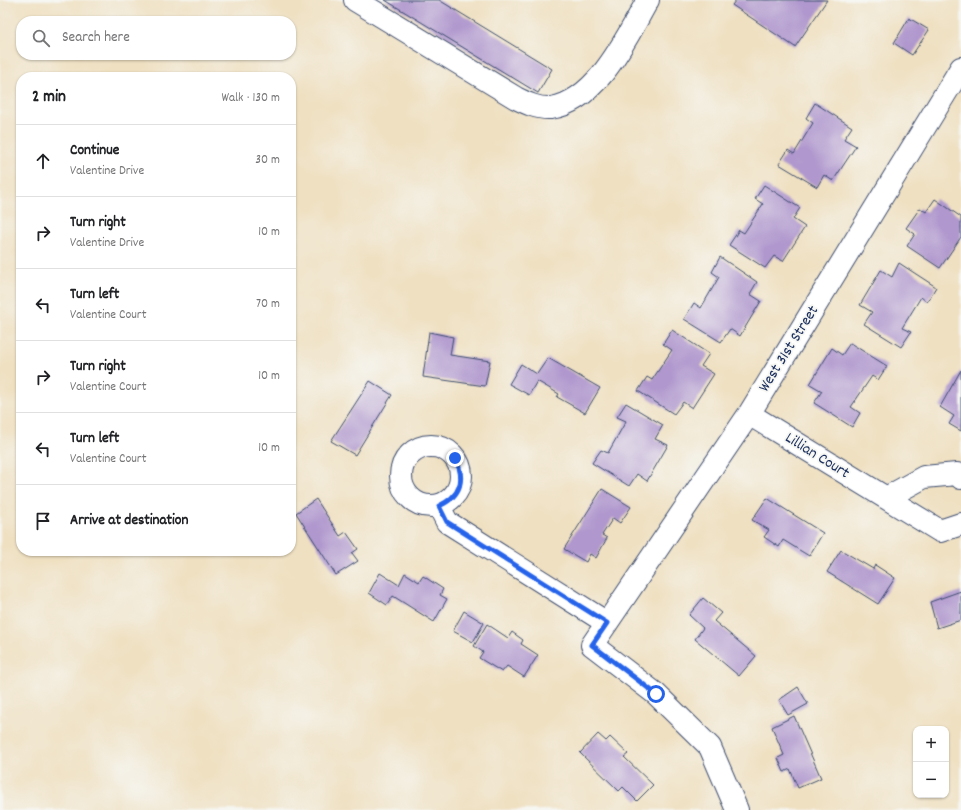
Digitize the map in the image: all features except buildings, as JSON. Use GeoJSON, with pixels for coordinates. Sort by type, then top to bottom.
{"type":"FeatureCollection","features":[{"type":"Feature","properties":{"kind":"street"},"geometry":{"type":"LineString","coordinates":[[355,0],[516,98],[534,106],[550,108],[569,102],[593,84],[613,60],[648,0]]}},
{"type":"Feature","properties":{"kind":"street","name":"West 31st Street"},"geometry":{"type":"LineString","coordinates":[[737,810],[710,746],[656,694],[592,645],[749,414],[961,68]]}},
{"type":"Feature","properties":{"kind":"street","name":"Lillian Court"},"geometry":{"type":"LineString","coordinates":[[749,414],[940,531],[961,524]]}},
{"type":"Feature","properties":{"kind":"street"},"geometry":{"type":"LineString","coordinates":[[886,498],[924,477],[957,474],[961,478]]}},
{"type":"Feature","properties":{"kind":"street"},"geometry":{"type":"LineString","coordinates":[[439,506],[447,522],[607,623]]}},
{"type":"Feature","properties":{"kind":"route"},"geometry":{"type":"LineString","coordinates":[[455,458],[459,466],[461,476],[459,486],[455,495],[448,502],[439,506],[447,522],[607,623],[592,645],[656,694]]}}]}
